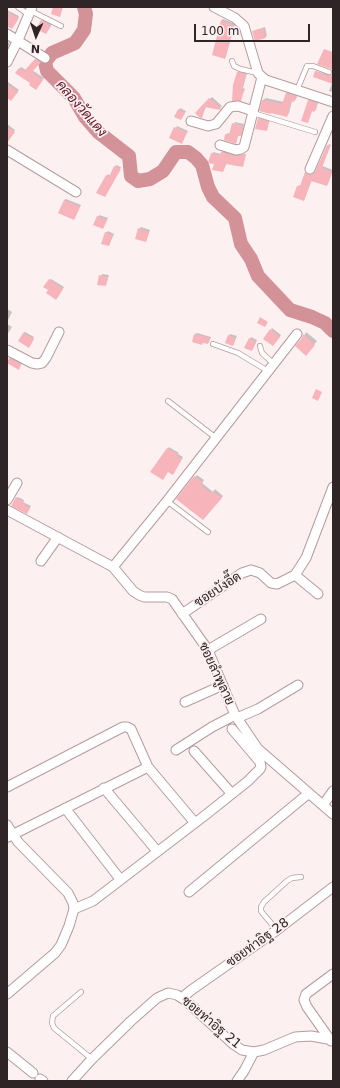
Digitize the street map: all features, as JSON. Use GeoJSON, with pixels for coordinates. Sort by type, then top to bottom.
{"type":"FeatureCollection","features":[{"type":"Feature","properties":{"kind":"street"},"geometry":{"type":"LineString","coordinates":[[214,7],[235,18],[244,26],[260,75],[244,147],[236,150],[220,145]]}},
{"type":"Feature","properties":{"kind":"street"},"geometry":{"type":"LineString","coordinates":[[7,62],[31,11]]}},
{"type":"Feature","properties":{"kind":"street"},"geometry":{"type":"LineString","coordinates":[[7,34],[45,58]]}},
{"type":"Feature","properties":{"kind":"street"},"geometry":{"type":"LineString","coordinates":[[260,75],[266,80],[333,102]]}},
{"type":"Feature","properties":{"kind":"street"},"geometry":{"type":"LineString","coordinates":[[191,121],[208,126],[216,124],[230,107],[238,106],[253,112]]}},
{"type":"Feature","properties":{"kind":"street"},"geometry":{"type":"LineString","coordinates":[[310,169],[333,116]]}},
{"type":"Feature","properties":{"kind":"street"},"geometry":{"type":"LineString","coordinates":[[7,150],[76,192]]}},
{"type":"Feature","properties":{"kind":"street"},"geometry":{"type":"LineString","coordinates":[[7,350],[32,363],[42,363],[59,332]]}},
{"type":"Feature","properties":{"kind":"street"},"geometry":{"type":"LineString","coordinates":[[113,567],[167,501],[297,334]]}},
{"type":"Feature","properties":{"kind":"street"},"geometry":{"type":"LineString","coordinates":[[7,500],[17,482]]}},
{"type":"Feature","properties":{"kind":"street"},"geometry":{"type":"LineString","coordinates":[[318,594],[295,575],[306,558],[333,487]]}},
{"type":"Feature","properties":{"kind":"street","name":"ซอยลำพูลาย"},"geometry":{"type":"LineString","coordinates":[[7,510],[113,567],[133,591],[139,595],[144,597],[167,597],[172,600],[208,650],[236,717],[258,749],[333,814]]}},
{"type":"Feature","properties":{"kind":"street"},"geometry":{"type":"LineString","coordinates":[[41,561],[58,537]]}},
{"type":"Feature","properties":{"kind":"street","name":"ซอยบังอี๊ด"},"geometry":{"type":"LineString","coordinates":[[182,614],[242,574],[252,570],[260,573],[271,583],[277,584],[295,575]]}},
{"type":"Feature","properties":{"kind":"street"},"geometry":{"type":"LineString","coordinates":[[208,650],[261,619]]}},
{"type":"Feature","properties":{"kind":"street"},"geometry":{"type":"LineString","coordinates":[[186,702],[223,685]]}},
{"type":"Feature","properties":{"kind":"street"},"geometry":{"type":"LineString","coordinates":[[176,750],[212,727],[258,709],[298,685]]}},
{"type":"Feature","properties":{"kind":"street"},"geometry":{"type":"LineString","coordinates":[[7,787],[123,727],[127,727],[131,729],[148,767],[195,823]]}},
{"type":"Feature","properties":{"kind":"street"},"geometry":{"type":"LineString","coordinates":[[74,909],[93,901],[232,794],[248,781],[261,767],[260,762],[232,729]]}},
{"type":"Feature","properties":{"kind":"street"},"geometry":{"type":"LineString","coordinates":[[194,751],[232,794]]}},
{"type":"Feature","properties":{"kind":"street"},"geometry":{"type":"LineString","coordinates":[[10,836],[148,767]]}},
{"type":"Feature","properties":{"kind":"street"},"geometry":{"type":"LineString","coordinates":[[104,788],[157,851]]}},
{"type":"Feature","properties":{"kind":"street"},"geometry":{"type":"LineString","coordinates":[[323,805],[333,792]]}},
{"type":"Feature","properties":{"kind":"street"},"geometry":{"type":"LineString","coordinates":[[189,892],[309,793]]}},
{"type":"Feature","properties":{"kind":"street"},"geometry":{"type":"LineString","coordinates":[[65,808],[120,879]]}},
{"type":"Feature","properties":{"kind":"street"},"geometry":{"type":"LineString","coordinates":[[7,825],[10,836],[18,842],[68,893],[74,909],[61,945],[55,953],[7,994]]}},
{"type":"Feature","properties":{"kind":"street","name":"ซอยท่าอิฐ 28"},"geometry":{"type":"LineString","coordinates":[[182,998],[277,930],[333,887]]}},
{"type":"Feature","properties":{"kind":"street"},"geometry":{"type":"LineString","coordinates":[[332,1040],[307,1007],[304,1000],[306,994],[333,974]]}},
{"type":"Feature","properties":{"kind":"street","name":"ซอยท่าอิฐ 21"},"geometry":{"type":"LineString","coordinates":[[72,1081],[131,1021],[157,998],[168,993],[182,998],[233,1044],[242,1050],[254,1052],[264,1050],[295,1037],[311,1036],[332,1040]]}},
{"type":"Feature","properties":{"kind":"street"},"geometry":{"type":"LineString","coordinates":[[7,1052],[33,1073]]}},
{"type":"Feature","properties":{"kind":"street"},"geometry":{"type":"LineString","coordinates":[[237,1081],[244,1072],[254,1052]]}},
{"type":"Feature","properties":{"kind":"lane"},"geometry":{"type":"LineString","coordinates":[[18,7],[31,11],[61,26]]}},
{"type":"Feature","properties":{"kind":"lane"},"geometry":{"type":"LineString","coordinates":[[232,61],[234,66],[240,69],[260,75]]}},
{"type":"Feature","properties":{"kind":"lane"},"geometry":{"type":"LineString","coordinates":[[297,90],[307,66],[313,66],[329,72]]}},
{"type":"Feature","properties":{"kind":"lane"},"geometry":{"type":"LineString","coordinates":[[253,112],[316,132]]}},
{"type":"Feature","properties":{"kind":"lane"},"geometry":{"type":"LineString","coordinates":[[212,344],[271,367]]}},
{"type":"Feature","properties":{"kind":"lane"},"geometry":{"type":"LineString","coordinates":[[260,346],[262,353],[271,367]]}},
{"type":"Feature","properties":{"kind":"lane"},"geometry":{"type":"LineString","coordinates":[[168,401],[216,438]]}},
{"type":"Feature","properties":{"kind":"lane"},"geometry":{"type":"LineString","coordinates":[[167,501],[208,532]]}},
{"type":"Feature","properties":{"kind":"lane"},"geometry":{"type":"LineString","coordinates":[[277,930],[261,911],[261,907],[264,902],[292,878],[301,877]]}},
{"type":"Feature","properties":{"kind":"lane"},"geometry":{"type":"LineString","coordinates":[[81,992],[53,1016],[52,1023],[54,1028],[92,1059]]}},
{"type":"Feature","properties":{"kind":"building"},"geometry":{"type":"Polygon","coordinates":[[[53,7],[63,7],[60,17],[51,14],[53,7]]]}},
{"type":"Feature","properties":{"kind":"building"},"geometry":{"type":"Polygon","coordinates":[[[7,12],[19,18],[12,29],[7,26],[7,12]]]}},
{"type":"Feature","properties":{"kind":"building"},"geometry":{"type":"Polygon","coordinates":[[[41,20],[51,26],[46,34],[36,29],[41,20]]]}},
{"type":"Feature","properties":{"kind":"building"},"geometry":{"type":"Polygon","coordinates":[[[221,20],[234,26],[225,59],[212,55],[221,20]]]}},
{"type":"Feature","properties":{"kind":"building"},"geometry":{"type":"Polygon","coordinates":[[[263,28],[266,38],[255,41],[252,31],[263,28]]]}},
{"type":"Feature","properties":{"kind":"building"},"geometry":{"type":"Polygon","coordinates":[[[324,49],[333,52],[333,71],[317,64],[324,49]]]}},
{"type":"Feature","properties":{"kind":"building"},"geometry":{"type":"Polygon","coordinates":[[[35,59],[41,62],[32,72],[43,80],[36,90],[29,85],[30,83],[15,73],[19,68],[24,71],[35,59]]]}},
{"type":"Feature","properties":{"kind":"building"},"geometry":{"type":"Polygon","coordinates":[[[315,71],[328,76],[332,74],[333,71],[333,84],[313,77],[315,71]]]}},
{"type":"Feature","properties":{"kind":"building"},"geometry":{"type":"Polygon","coordinates":[[[237,72],[246,74],[242,90],[244,90],[241,101],[232,101],[233,85],[237,72]]]}},
{"type":"Feature","properties":{"kind":"building"},"geometry":{"type":"Polygon","coordinates":[[[7,84],[18,92],[11,101],[7,98],[7,84]]]}},
{"type":"Feature","properties":{"kind":"building"},"geometry":{"type":"Polygon","coordinates":[[[286,93],[296,96],[294,102],[291,101],[287,117],[259,111],[262,100],[282,104],[286,93]]]}},
{"type":"Feature","properties":{"kind":"building"},"geometry":{"type":"Polygon","coordinates":[[[209,98],[221,108],[220,110],[205,107],[202,118],[199,117],[195,113],[209,98]]]}},
{"type":"Feature","properties":{"kind":"building"},"geometry":{"type":"Polygon","coordinates":[[[308,100],[318,103],[314,112],[312,111],[308,123],[301,121],[308,100]]]}},
{"type":"Feature","properties":{"kind":"building"},"geometry":{"type":"Polygon","coordinates":[[[178,109],[185,113],[181,120],[174,117],[178,109]]]}},
{"type":"Feature","properties":{"kind":"building"},"geometry":{"type":"Polygon","coordinates":[[[258,118],[269,122],[267,131],[255,129],[258,118]]]}},
{"type":"Feature","properties":{"kind":"building"},"geometry":{"type":"Polygon","coordinates":[[[232,123],[243,126],[241,136],[238,136],[236,144],[224,140],[225,134],[229,135],[232,123]]]}},
{"type":"Feature","properties":{"kind":"building"},"geometry":{"type":"Polygon","coordinates":[[[7,127],[15,132],[7,143],[7,127]]]}},
{"type":"Feature","properties":{"kind":"building"},"geometry":{"type":"Polygon","coordinates":[[[174,127],[187,132],[182,144],[169,138],[174,127]]]}},
{"type":"Feature","properties":{"kind":"building"},"geometry":{"type":"Polygon","coordinates":[[[327,145],[330,146],[322,168],[332,172],[327,186],[311,181],[304,201],[293,197],[297,186],[300,186],[305,172],[310,175],[315,172],[327,145]]]}},
{"type":"Feature","properties":{"kind":"building"},"geometry":{"type":"Polygon","coordinates":[[[221,152],[235,156],[246,154],[243,167],[226,164],[223,172],[212,170],[214,164],[208,163],[211,153],[220,155],[221,152]]]}},
{"type":"Feature","properties":{"kind":"building"},"geometry":{"type":"Polygon","coordinates":[[[114,166],[121,169],[105,197],[96,193],[106,175],[109,177],[114,166]]]}},
{"type":"Feature","properties":{"kind":"building"},"geometry":{"type":"Polygon","coordinates":[[[64,200],[80,207],[74,220],[58,213],[64,200]]]}},
{"type":"Feature","properties":{"kind":"building"},"geometry":{"type":"Polygon","coordinates":[[[97,216],[107,220],[103,229],[93,225],[97,216]]]}},
{"type":"Feature","properties":{"kind":"building"},"geometry":{"type":"Polygon","coordinates":[[[138,228],[149,232],[146,242],[135,239],[138,228]]]}},
{"type":"Feature","properties":{"kind":"building"},"geometry":{"type":"Polygon","coordinates":[[[105,232],[113,235],[109,246],[101,244],[105,232]]]}},
{"type":"Feature","properties":{"kind":"building"},"geometry":{"type":"Polygon","coordinates":[[[99,275],[108,277],[106,286],[97,285],[99,275]]]}},
{"type":"Feature","properties":{"kind":"building"},"geometry":{"type":"Polygon","coordinates":[[[49,279],[63,289],[56,300],[46,293],[48,290],[43,287],[49,279]]]}},
{"type":"Feature","properties":{"kind":"building"},"geometry":{"type":"Polygon","coordinates":[[[260,317],[268,322],[265,327],[257,323],[260,317]]]}},
{"type":"Feature","properties":{"kind":"building"},"geometry":{"type":"Polygon","coordinates":[[[270,329],[280,337],[273,346],[263,339],[270,329]]]}},
{"type":"Feature","properties":{"kind":"building"},"geometry":{"type":"Polygon","coordinates":[[[23,333],[34,339],[29,348],[18,341],[23,333]]]}},
{"type":"Feature","properties":{"kind":"building"},"geometry":{"type":"Polygon","coordinates":[[[194,334],[210,338],[208,344],[203,343],[202,345],[192,342],[194,334]]]}},
{"type":"Feature","properties":{"kind":"building"},"geometry":{"type":"Polygon","coordinates":[[[303,334],[315,345],[306,356],[295,346],[302,338],[303,334]]]}},
{"type":"Feature","properties":{"kind":"building"},"geometry":{"type":"Polygon","coordinates":[[[228,335],[236,338],[233,346],[225,343],[228,335]]]}},
{"type":"Feature","properties":{"kind":"building"},"geometry":{"type":"Polygon","coordinates":[[[249,338],[256,342],[252,351],[244,348],[249,338]]]}},
{"type":"Feature","properties":{"kind":"building"},"geometry":{"type":"Polygon","coordinates":[[[9,358],[21,364],[19,370],[7,363],[9,358]]]}},
{"type":"Feature","properties":{"kind":"building"},"geometry":{"type":"Polygon","coordinates":[[[316,389],[322,392],[318,401],[312,398],[316,389]]]}},
{"type":"Feature","properties":{"kind":"building"},"geometry":{"type":"Polygon","coordinates":[[[167,448],[178,454],[177,456],[182,459],[173,475],[168,472],[163,480],[150,472],[167,448]]]}},
{"type":"Feature","properties":{"kind":"building"},"geometry":{"type":"Polygon","coordinates":[[[194,476],[203,483],[201,485],[210,493],[212,491],[222,498],[203,520],[176,499],[194,476]]]}},
{"type":"Feature","properties":{"kind":"building"},"geometry":{"type":"Polygon","coordinates":[[[16,497],[30,508],[27,514],[11,506],[16,497]]]}},
{"type":"Feature","properties":{"kind":"waterway","name":"คลองวัดแดง"},"geometry":{"type":"LineString","coordinates":[[84,7],[86,14],[84,30],[75,43],[52,53],[45,62],[47,71],[74,98],[85,117],[98,132],[129,156],[131,176],[138,181],[150,179],[163,171],[176,152],[188,152],[196,158],[202,165],[208,187],[213,197],[235,218],[241,244],[251,259],[258,276],[290,310],[325,323],[333,331]]}}]}
